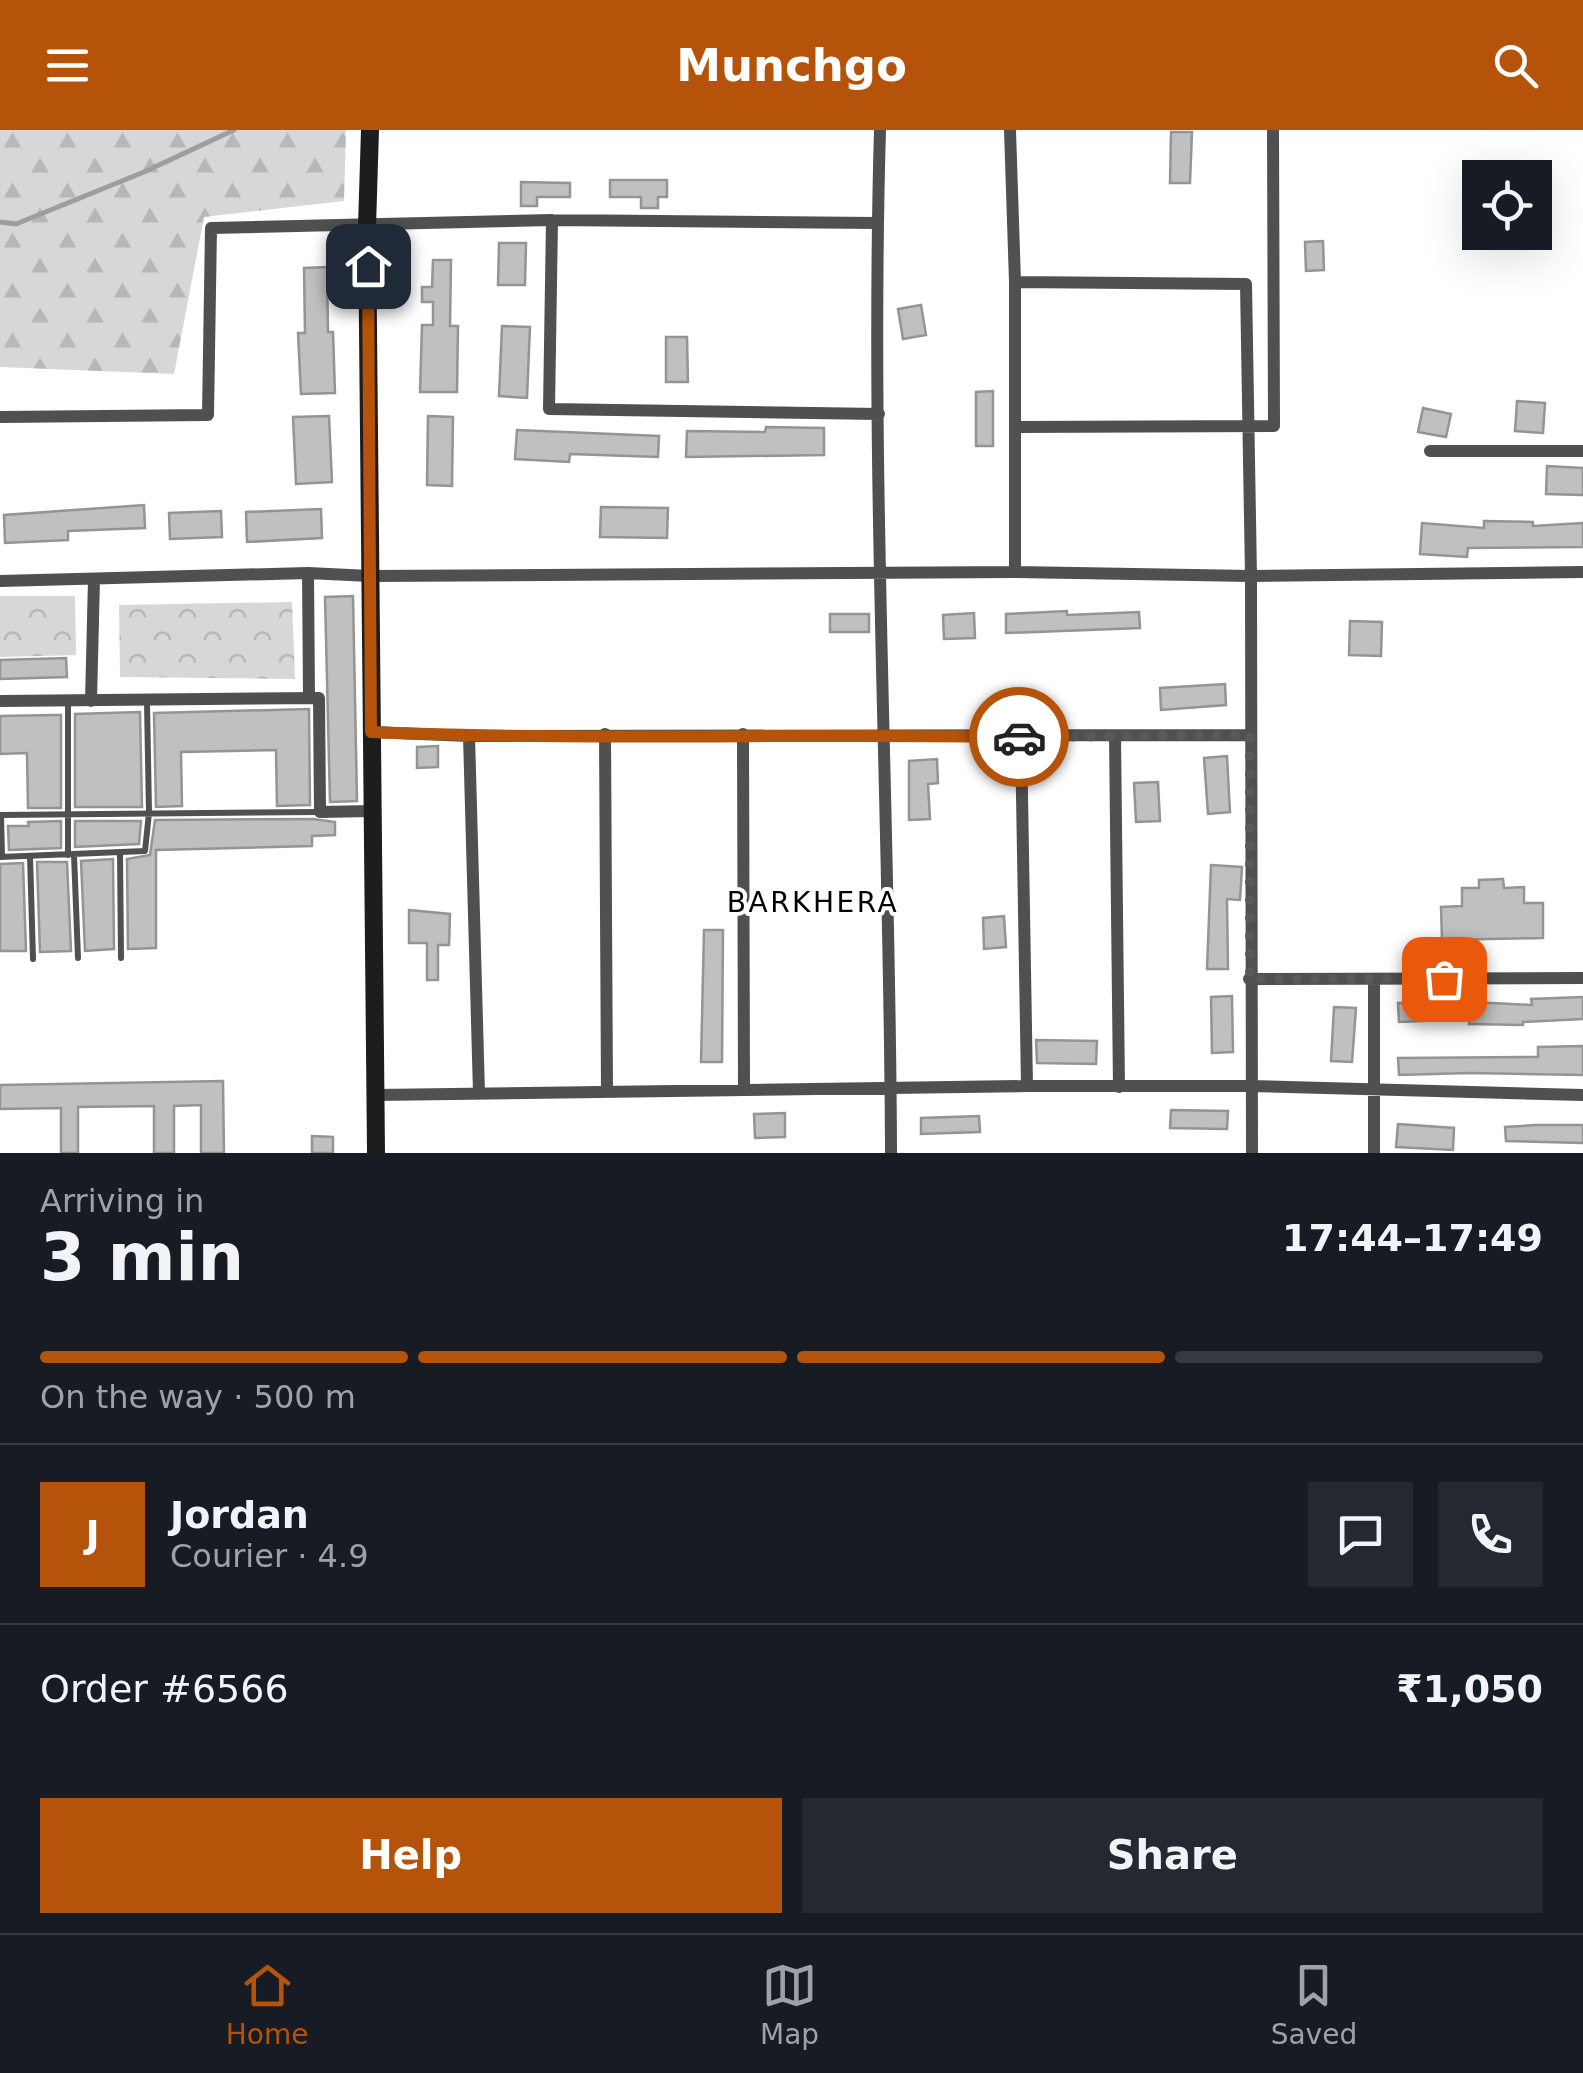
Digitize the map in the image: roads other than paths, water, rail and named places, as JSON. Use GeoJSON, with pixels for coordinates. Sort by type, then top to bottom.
{"type":"FeatureCollection","features":[{"type":"Feature","properties":{"kind":"main road"},"geometry":{"type":"LineString","coordinates":[[370,130],[376,1153]]}},
{"type":"Feature","properties":{"kind":"street"},"geometry":{"type":"LineString","coordinates":[[880,130],[879,414],[891,1153]]}},
{"type":"Feature","properties":{"kind":"street"},"geometry":{"type":"LineString","coordinates":[[1010,130],[1015,282],[1015,572]]}},
{"type":"Feature","properties":{"kind":"street"},"geometry":{"type":"LineString","coordinates":[[1016,427],[1274,426],[1273,130]]}},
{"type":"Feature","properties":{"kind":"street"},"geometry":{"type":"LineString","coordinates":[[552,220],[549,409],[879,414]]}},
{"type":"Feature","properties":{"kind":"street"},"geometry":{"type":"LineString","coordinates":[[0,416],[208,415],[211,228],[552,220],[877,223]]}},
{"type":"Feature","properties":{"kind":"street"},"geometry":{"type":"LineString","coordinates":[[1015,282],[1246,284],[1252,1153]]}},
{"type":"Feature","properties":{"kind":"street"},"geometry":{"type":"LineString","coordinates":[[1430,452],[1583,450]]}},
{"type":"Feature","properties":{"kind":"street"},"geometry":{"type":"LineString","coordinates":[[0,580],[308,573],[370,576],[1015,572],[1251,576],[1583,572]]}},
{"type":"Feature","properties":{"kind":"street"},"geometry":{"type":"LineString","coordinates":[[308,573],[310,697]]}},
{"type":"Feature","properties":{"kind":"street"},"geometry":{"type":"LineString","coordinates":[[91,701],[94,578]]}},
{"type":"Feature","properties":{"kind":"street"},"geometry":{"type":"LineString","coordinates":[[0,701],[319,698],[320,812],[371,811]]}},
{"type":"Feature","properties":{"kind":"street"},"geometry":{"type":"LineString","coordinates":[[371,732],[469,736],[1021,738],[1250,735]]}},
{"type":"Feature","properties":{"kind":"street"},"geometry":{"type":"LineString","coordinates":[[605,734],[607,1090]]}},
{"type":"Feature","properties":{"kind":"street"},"geometry":{"type":"LineString","coordinates":[[743,734],[744,1090]]}},
{"type":"Feature","properties":{"kind":"street"},"geometry":{"type":"LineString","coordinates":[[469,736],[478,1092]]}},
{"type":"Feature","properties":{"kind":"street"},"geometry":{"type":"LineString","coordinates":[[1114,736],[1119,1087]]}},
{"type":"Feature","properties":{"kind":"street"},"geometry":{"type":"LineString","coordinates":[[1021,738],[1027,1086]]}},
{"type":"Feature","properties":{"kind":"street"},"geometry":{"type":"LineString","coordinates":[[1250,979],[1583,978]]}},
{"type":"Feature","properties":{"kind":"street"},"geometry":{"type":"LineString","coordinates":[[1374,979],[1374,1153]]}},
{"type":"Feature","properties":{"kind":"street"},"geometry":{"type":"LineString","coordinates":[[376,1095],[1250,1086],[1583,1096]]}},
{"type":"Feature","properties":{"kind":"lane"},"geometry":{"type":"LineString","coordinates":[[68,701],[67,814],[78,958]]}},
{"type":"Feature","properties":{"kind":"lane"},"geometry":{"type":"LineString","coordinates":[[146,701],[148,813],[145,850],[1,857],[0,815],[148,813],[320,812]]}},
{"type":"Feature","properties":{"kind":"lane"},"geometry":{"type":"LineString","coordinates":[[120,853],[121,958]]}},
{"type":"Feature","properties":{"kind":"lane"},"geometry":{"type":"LineString","coordinates":[[30,856],[33,959]]}},
{"type":"Feature","properties":{"kind":"waterway"},"geometry":{"type":"LineString","coordinates":[[0,222],[16,224],[234,130]]}},
{"type":"Feature","properties":{"kind":"district","name":"BARKHERA"},"geometry":{"type":"Point","coordinates":[813,902]}}]}
